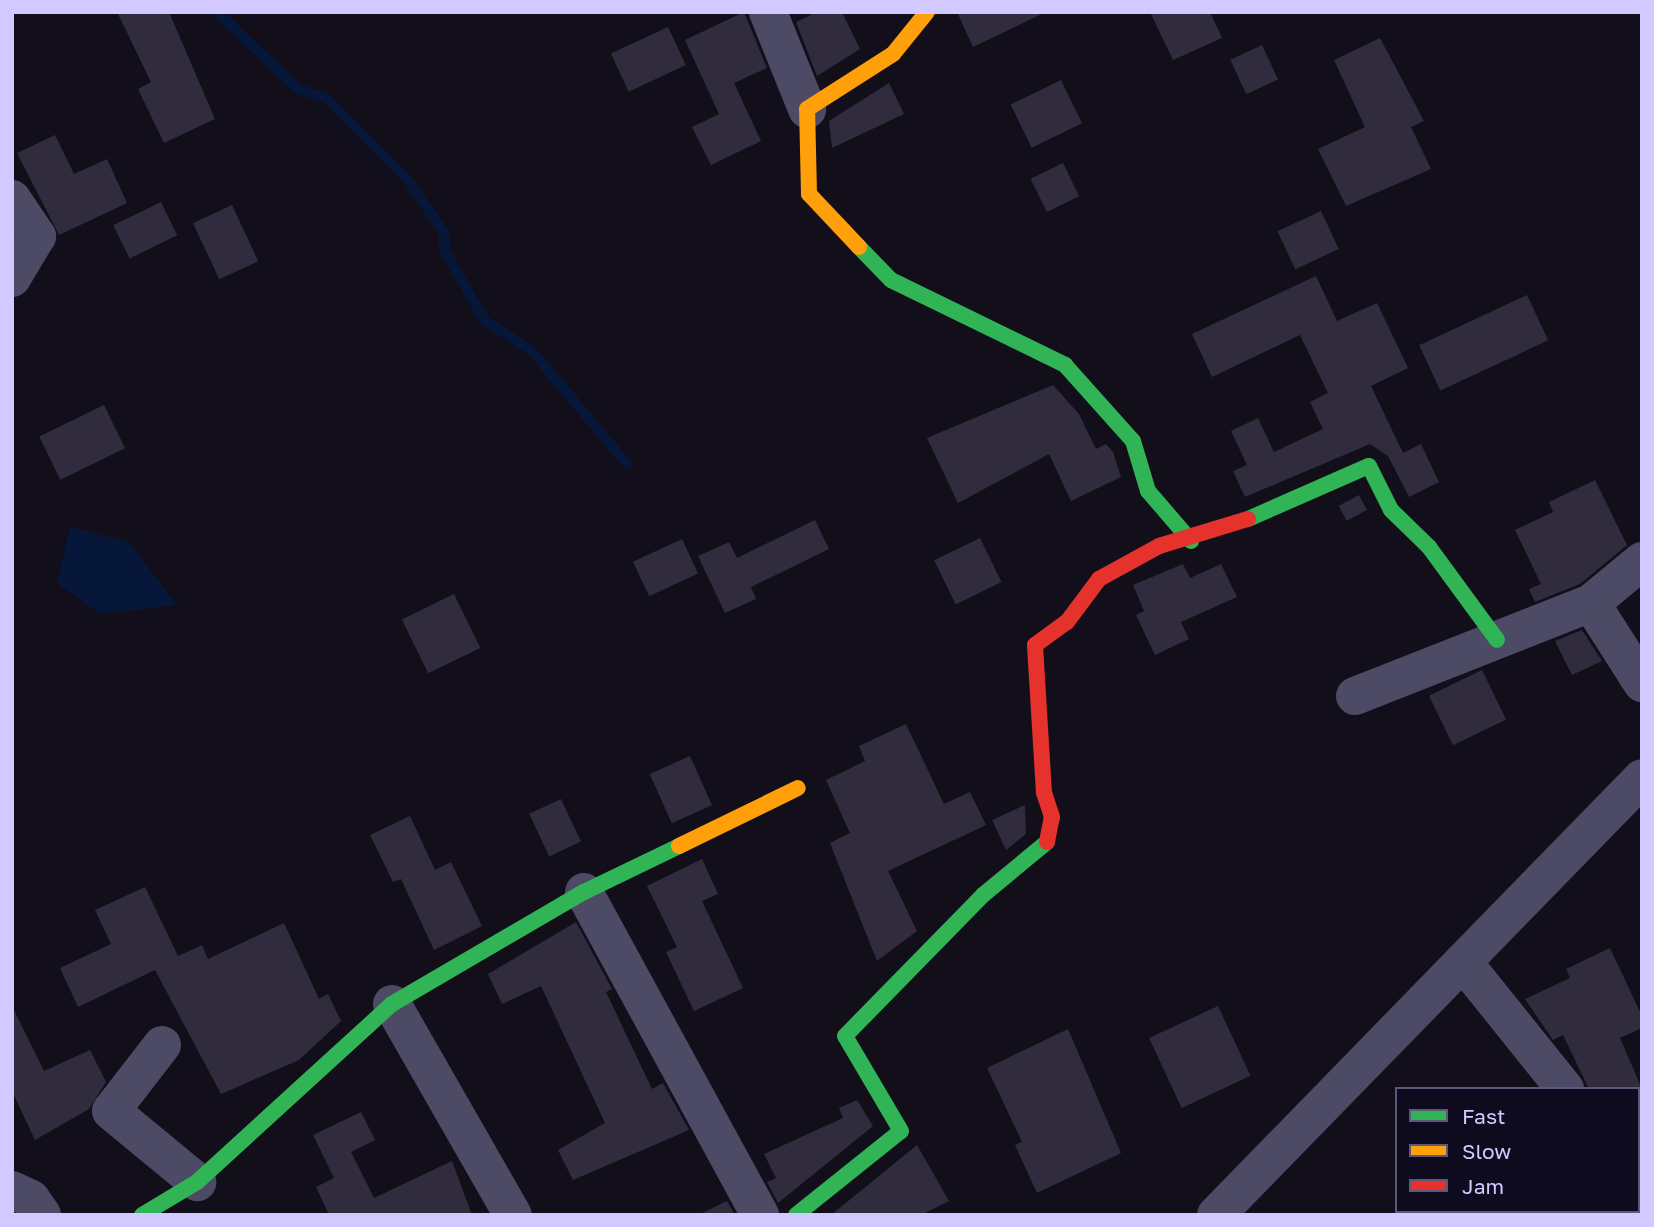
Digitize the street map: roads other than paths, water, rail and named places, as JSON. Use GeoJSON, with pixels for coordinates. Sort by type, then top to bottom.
{"type":"FeatureCollection","features":[{"type":"Feature","properties":{"kind":"street"},"geometry":{"type":"LineString","coordinates":[[768,12],[807,109],[809,194],[891,280],[1010,333],[1065,365],[1133,442],[1148,491],[1191,541]]}},
{"type":"Feature","properties":{"kind":"street"},"geometry":{"type":"LineString","coordinates":[[807,109],[893,54],[927,12]]}},
{"type":"Feature","properties":{"kind":"street"},"geometry":{"type":"LineString","coordinates":[[12,199],[37,236],[12,278]]}},
{"type":"Feature","properties":{"kind":"street"},"geometry":{"type":"LineString","coordinates":[[796,1215],[901,1131],[845,1036],[983,895],[1046,846],[1052,817],[1044,793],[1035,645],[1067,622],[1099,579],[1159,546],[1191,541],[1369,466],[1391,510],[1429,547],[1497,640]]}},
{"type":"Feature","properties":{"kind":"street"},"geometry":{"type":"LineString","coordinates":[[1355,696],[1591,603],[1642,561]]}},
{"type":"Feature","properties":{"kind":"street"},"geometry":{"type":"LineString","coordinates":[[1591,603],[1642,683]]}},
{"type":"Feature","properties":{"kind":"street"},"geometry":{"type":"LineString","coordinates":[[1216,1215],[1642,778]]}},
{"type":"Feature","properties":{"kind":"street"},"geometry":{"type":"LineString","coordinates":[[142,1215],[197,1182],[392,1004],[584,892],[799,788]]}},
{"type":"Feature","properties":{"kind":"street"},"geometry":{"type":"LineString","coordinates":[[584,892],[760,1215]]}},
{"type":"Feature","properties":{"kind":"street"},"geometry":{"type":"LineString","coordinates":[[1463,962],[1563,1087]]}},
{"type":"Feature","properties":{"kind":"street"},"geometry":{"type":"LineString","coordinates":[[392,1004],[513,1215]]}},
{"type":"Feature","properties":{"kind":"street"},"geometry":{"type":"LineString","coordinates":[[162,1045],[111,1111],[197,1182]]}},
{"type":"Feature","properties":{"kind":"street"},"geometry":{"type":"LineString","coordinates":[[12,1190],[32,1199],[43,1215]]}},
{"type":"Feature","properties":{"kind":"water"},"geometry":{"type":"Polygon","coordinates":[[[70,527],[129,542],[177,605],[100,614],[57,583],[70,527]]]}},
{"type":"Feature","properties":{"kind":"waterway"},"geometry":{"type":"LineString","coordinates":[[217,12],[298,89],[326,98],[408,180],[444,233],[444,249],[484,320],[531,350],[627,464]]}}]}
